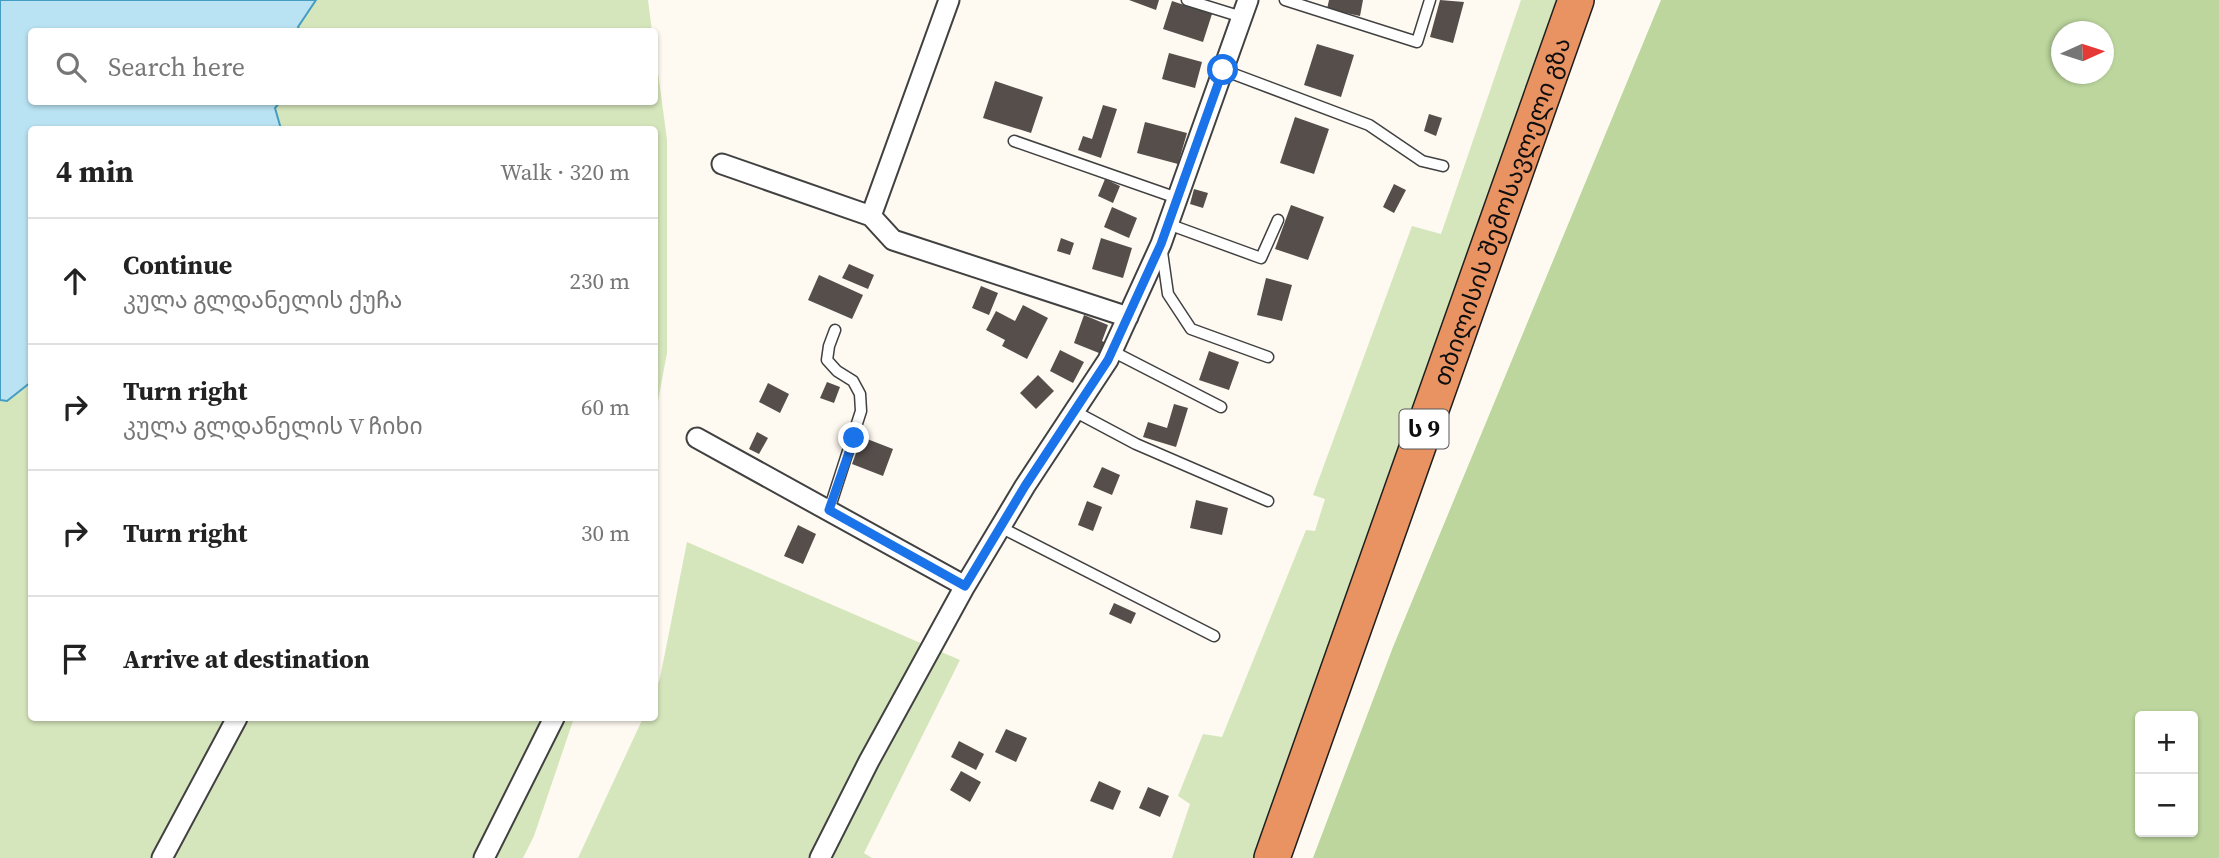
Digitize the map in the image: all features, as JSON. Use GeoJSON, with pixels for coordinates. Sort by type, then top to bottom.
{"type":"FeatureCollection","features":[{"type":"Feature","properties":{"kind":"highway","name":"თბილისის შემოსავლელი გზა"},"geometry":{"type":"LineString","coordinates":[[1272,858],[1576,0]]}},
{"type":"Feature","properties":{"kind":"street"},"geometry":{"type":"LineString","coordinates":[[871,216],[949,0]]}},
{"type":"Feature","properties":{"kind":"street"},"geometry":{"type":"LineString","coordinates":[[820,858],[869,761],[965,586],[1112,351],[1161,244],[1245,9]]}},
{"type":"Feature","properties":{"kind":"street"},"geometry":{"type":"LineString","coordinates":[[722,164],[871,216],[893,240],[1128,317]]}},
{"type":"Feature","properties":{"kind":"street"},"geometry":{"type":"LineString","coordinates":[[697,438],[965,586]]}},
{"type":"Feature","properties":{"kind":"street"},"geometry":{"type":"LineString","coordinates":[[162,858],[235,721]]}},
{"type":"Feature","properties":{"kind":"street"},"geometry":{"type":"LineString","coordinates":[[484,858],[552,721]]}},
{"type":"Feature","properties":{"kind":"lane"},"geometry":{"type":"LineString","coordinates":[[1187,0],[1245,9]]}},
{"type":"Feature","properties":{"kind":"lane"},"geometry":{"type":"LineString","coordinates":[[1285,0],[1417,42],[1430,0]]}},
{"type":"Feature","properties":{"kind":"lane"},"geometry":{"type":"LineString","coordinates":[[1223,70],[1369,125],[1422,161],[1443,166]]}},
{"type":"Feature","properties":{"kind":"lane"},"geometry":{"type":"LineString","coordinates":[[1014,141],[1177,198]]}},
{"type":"Feature","properties":{"kind":"lane"},"geometry":{"type":"LineString","coordinates":[[1168,224],[1261,258],[1278,220]]}},
{"type":"Feature","properties":{"kind":"lane"},"geometry":{"type":"LineString","coordinates":[[1161,244],[1168,295],[1191,329],[1268,357]]}},
{"type":"Feature","properties":{"kind":"lane"},"geometry":{"type":"LineString","coordinates":[[829,510],[861,411],[860,394],[853,380],[837,371],[827,360],[835,330]]}},
{"type":"Feature","properties":{"kind":"lane"},"geometry":{"type":"LineString","coordinates":[[1112,351],[1222,407]]}},
{"type":"Feature","properties":{"kind":"lane"},"geometry":{"type":"LineString","coordinates":[[1074,411],[1136,444],[1268,501]]}},
{"type":"Feature","properties":{"kind":"lane"},"geometry":{"type":"LineString","coordinates":[[1000,527],[1213,636]]}},
{"type":"Feature","properties":{"kind":"green space"},"geometry":{"type":"Polygon","coordinates":[[[316,0],[648,0],[652,28],[298,28],[316,0]]]}},
{"type":"Feature","properties":{"kind":"green space"},"geometry":{"type":"Polygon","coordinates":[[[1521,0],[1561,0],[1257,858],[1172,858],[1190,804],[1178,796],[1203,734],[1222,737],[1306,530],[1315,531],[1325,499],[1313,495],[1412,226],[1441,234],[1521,0]]]}},
{"type":"Feature","properties":{"kind":"green space"},"geometry":{"type":"Polygon","coordinates":[[[1661,0],[2219,0],[2219,858],[1313,858],[1393,647],[1661,0]]]}},
{"type":"Feature","properties":{"kind":"green space"},"geometry":{"type":"Polygon","coordinates":[[[658,72],[667,140],[667,353],[658,401],[658,126],[280,126],[275,108],[278,105],[658,105],[658,72]]]}},
{"type":"Feature","properties":{"kind":"green space"},"geometry":{"type":"Polygon","coordinates":[[[28,384],[28,721],[573,721],[534,836],[523,858],[0,858],[0,400],[7,401],[28,384]]]}},
{"type":"Feature","properties":{"kind":"green space"},"geometry":{"type":"Polygon","coordinates":[[[687,542],[960,660],[864,853],[872,858],[578,858],[642,721],[658,721],[660,678],[687,542]]]}},
{"type":"Feature","properties":{"kind":"water"},"geometry":{"type":"Polygon","coordinates":[[[0,0],[316,0],[299,28],[28,28],[28,105],[278,105],[275,108],[280,126],[28,126],[28,384],[7,401],[0,400],[0,0]]]}},
{"type":"Feature","properties":{"kind":"building"},"geometry":{"type":"Polygon","coordinates":[[[1129,0],[1159,0],[1156,10],[1129,0]]]}},
{"type":"Feature","properties":{"kind":"building"},"geometry":{"type":"Polygon","coordinates":[[[1329,0],[1363,0],[1360,16],[1327,9],[1329,0]]]}},
{"type":"Feature","properties":{"kind":"building"},"geometry":{"type":"Polygon","coordinates":[[[1440,0],[1464,2],[1453,43],[1430,37],[1440,0]]]}},
{"type":"Feature","properties":{"kind":"building"},"geometry":{"type":"Polygon","coordinates":[[[1172,1],[1212,14],[1203,42],[1163,29],[1172,1]]]}},
{"type":"Feature","properties":{"kind":"building"},"geometry":{"type":"Polygon","coordinates":[[[1317,44],[1354,55],[1341,97],[1304,85],[1317,44]]]}},
{"type":"Feature","properties":{"kind":"building"},"geometry":{"type":"Polygon","coordinates":[[[1169,53],[1202,62],[1195,88],[1162,79],[1169,53]]]}},
{"type":"Feature","properties":{"kind":"building"},"geometry":{"type":"Polygon","coordinates":[[[995,81],[1043,97],[1031,133],[983,118],[995,81]]]}},
{"type":"Feature","properties":{"kind":"building"},"geometry":{"type":"Polygon","coordinates":[[[1103,105],[1117,109],[1101,158],[1078,150],[1083,136],[1092,139],[1103,105]]]}},
{"type":"Feature","properties":{"kind":"building"},"geometry":{"type":"Polygon","coordinates":[[[1429,114],[1442,118],[1436,136],[1424,131],[1429,114]]]}},
{"type":"Feature","properties":{"kind":"building"},"geometry":{"type":"Polygon","coordinates":[[[1295,117],[1329,129],[1314,174],[1280,163],[1295,117]]]}},
{"type":"Feature","properties":{"kind":"building"},"geometry":{"type":"Polygon","coordinates":[[[1145,122],[1187,133],[1178,164],[1137,153],[1145,122]]]}},
{"type":"Feature","properties":{"kind":"building"},"geometry":{"type":"Polygon","coordinates":[[[1105,179],[1120,186],[1113,203],[1098,196],[1105,179]]]}},
{"type":"Feature","properties":{"kind":"building"},"geometry":{"type":"Polygon","coordinates":[[[1394,184],[1406,190],[1394,213],[1383,207],[1394,184]]]}},
{"type":"Feature","properties":{"kind":"building"},"geometry":{"type":"Polygon","coordinates":[[[1194,189],[1208,193],[1203,208],[1190,204],[1194,189]]]}},
{"type":"Feature","properties":{"kind":"building"},"geometry":{"type":"Polygon","coordinates":[[[1291,205],[1324,217],[1308,260],[1275,249],[1291,205]]]}},
{"type":"Feature","properties":{"kind":"building"},"geometry":{"type":"Polygon","coordinates":[[[1112,207],[1137,218],[1129,238],[1104,227],[1112,207]]]}},
{"type":"Feature","properties":{"kind":"building"},"geometry":{"type":"Polygon","coordinates":[[[1061,238],[1074,243],[1070,255],[1057,251],[1061,238]]]}},
{"type":"Feature","properties":{"kind":"building"},"geometry":{"type":"Polygon","coordinates":[[[1101,238],[1132,248],[1123,278],[1092,269],[1101,238]]]}},
{"type":"Feature","properties":{"kind":"building"},"geometry":{"type":"Polygon","coordinates":[[[849,264],[874,275],[868,289],[842,278],[849,264]]]}},
{"type":"Feature","properties":{"kind":"building"},"geometry":{"type":"Polygon","coordinates":[[[819,275],[863,295],[852,319],[808,300],[819,275]]]}},
{"type":"Feature","properties":{"kind":"building"},"geometry":{"type":"Polygon","coordinates":[[[1266,278],[1292,285],[1282,321],[1257,315],[1266,278]]]}},
{"type":"Feature","properties":{"kind":"building"},"geometry":{"type":"Polygon","coordinates":[[[981,286],[998,293],[989,315],[972,308],[981,286]]]}},
{"type":"Feature","properties":{"kind":"building"},"geometry":{"type":"Polygon","coordinates":[[[1023,305],[1048,318],[1027,359],[1002,346],[1005,340],[986,330],[996,311],[1015,321],[1023,305]]]}},
{"type":"Feature","properties":{"kind":"building"},"geometry":{"type":"Polygon","coordinates":[[[1084,315],[1108,325],[1102,341],[1109,344],[1104,355],[1074,343],[1084,315]]]}},
{"type":"Feature","properties":{"kind":"building"},"geometry":{"type":"Polygon","coordinates":[[[1060,350],[1084,362],[1073,383],[1050,371],[1060,350]]]}},
{"type":"Feature","properties":{"kind":"building"},"geometry":{"type":"Polygon","coordinates":[[[1209,351],[1239,362],[1229,390],[1199,380],[1209,351]]]}},
{"type":"Feature","properties":{"kind":"building"},"geometry":{"type":"Polygon","coordinates":[[[1038,375],[1054,391],[1036,409],[1020,393],[1038,375]]]}},
{"type":"Feature","properties":{"kind":"building"},"geometry":{"type":"Polygon","coordinates":[[[827,382],[840,387],[834,403],[820,398],[827,382]]]}},
{"type":"Feature","properties":{"kind":"building"},"geometry":{"type":"Polygon","coordinates":[[[768,383],[789,394],[780,413],[759,402],[768,383]]]}},
{"type":"Feature","properties":{"kind":"building"},"geometry":{"type":"Polygon","coordinates":[[[1174,404],[1188,408],[1176,447],[1143,437],[1148,422],[1167,428],[1174,404]]]}},
{"type":"Feature","properties":{"kind":"building"},"geometry":{"type":"Polygon","coordinates":[[[757,432],[768,438],[759,454],[749,449],[757,432]]]}},
{"type":"Feature","properties":{"kind":"building"},"geometry":{"type":"Polygon","coordinates":[[[862,437],[893,449],[883,476],[852,464],[862,437]]]}},
{"type":"Feature","properties":{"kind":"building"},"geometry":{"type":"Polygon","coordinates":[[[1102,467],[1120,475],[1112,495],[1093,487],[1102,467]]]}},
{"type":"Feature","properties":{"kind":"building"},"geometry":{"type":"Polygon","coordinates":[[[1196,500],[1228,508],[1222,535],[1190,528],[1196,500]]]}},
{"type":"Feature","properties":{"kind":"building"},"geometry":{"type":"Polygon","coordinates":[[[1087,501],[1102,507],[1093,531],[1078,525],[1087,501]]]}},
{"type":"Feature","properties":{"kind":"building"},"geometry":{"type":"Polygon","coordinates":[[[798,525],[816,534],[803,564],[784,556],[798,525]]]}},
{"type":"Feature","properties":{"kind":"building"},"geometry":{"type":"Polygon","coordinates":[[[1114,603],[1136,613],[1131,624],[1109,614],[1114,603]]]}},
{"type":"Feature","properties":{"kind":"building"},"geometry":{"type":"Polygon","coordinates":[[[1006,729],[1027,738],[1016,762],[995,752],[1006,729]]]}},
{"type":"Feature","properties":{"kind":"building"},"geometry":{"type":"Polygon","coordinates":[[[959,741],[984,754],[976,770],[951,757],[959,741]]]}},
{"type":"Feature","properties":{"kind":"building"},"geometry":{"type":"Polygon","coordinates":[[[961,771],[981,782],[970,802],[950,790],[961,771]]]}},
{"type":"Feature","properties":{"kind":"building"},"geometry":{"type":"Polygon","coordinates":[[[1099,781],[1121,791],[1113,810],[1090,801],[1099,781]]]}},
{"type":"Feature","properties":{"kind":"building"},"geometry":{"type":"Polygon","coordinates":[[[1148,787],[1169,796],[1160,817],[1139,808],[1148,787]]]}},
{"type":"Feature","properties":{"kind":"route"},"geometry":{"type":"LineString","coordinates":[[854,438],[829,510],[965,586],[1025,486],[1108,360],[1161,244],[1223,70]]}}]}
